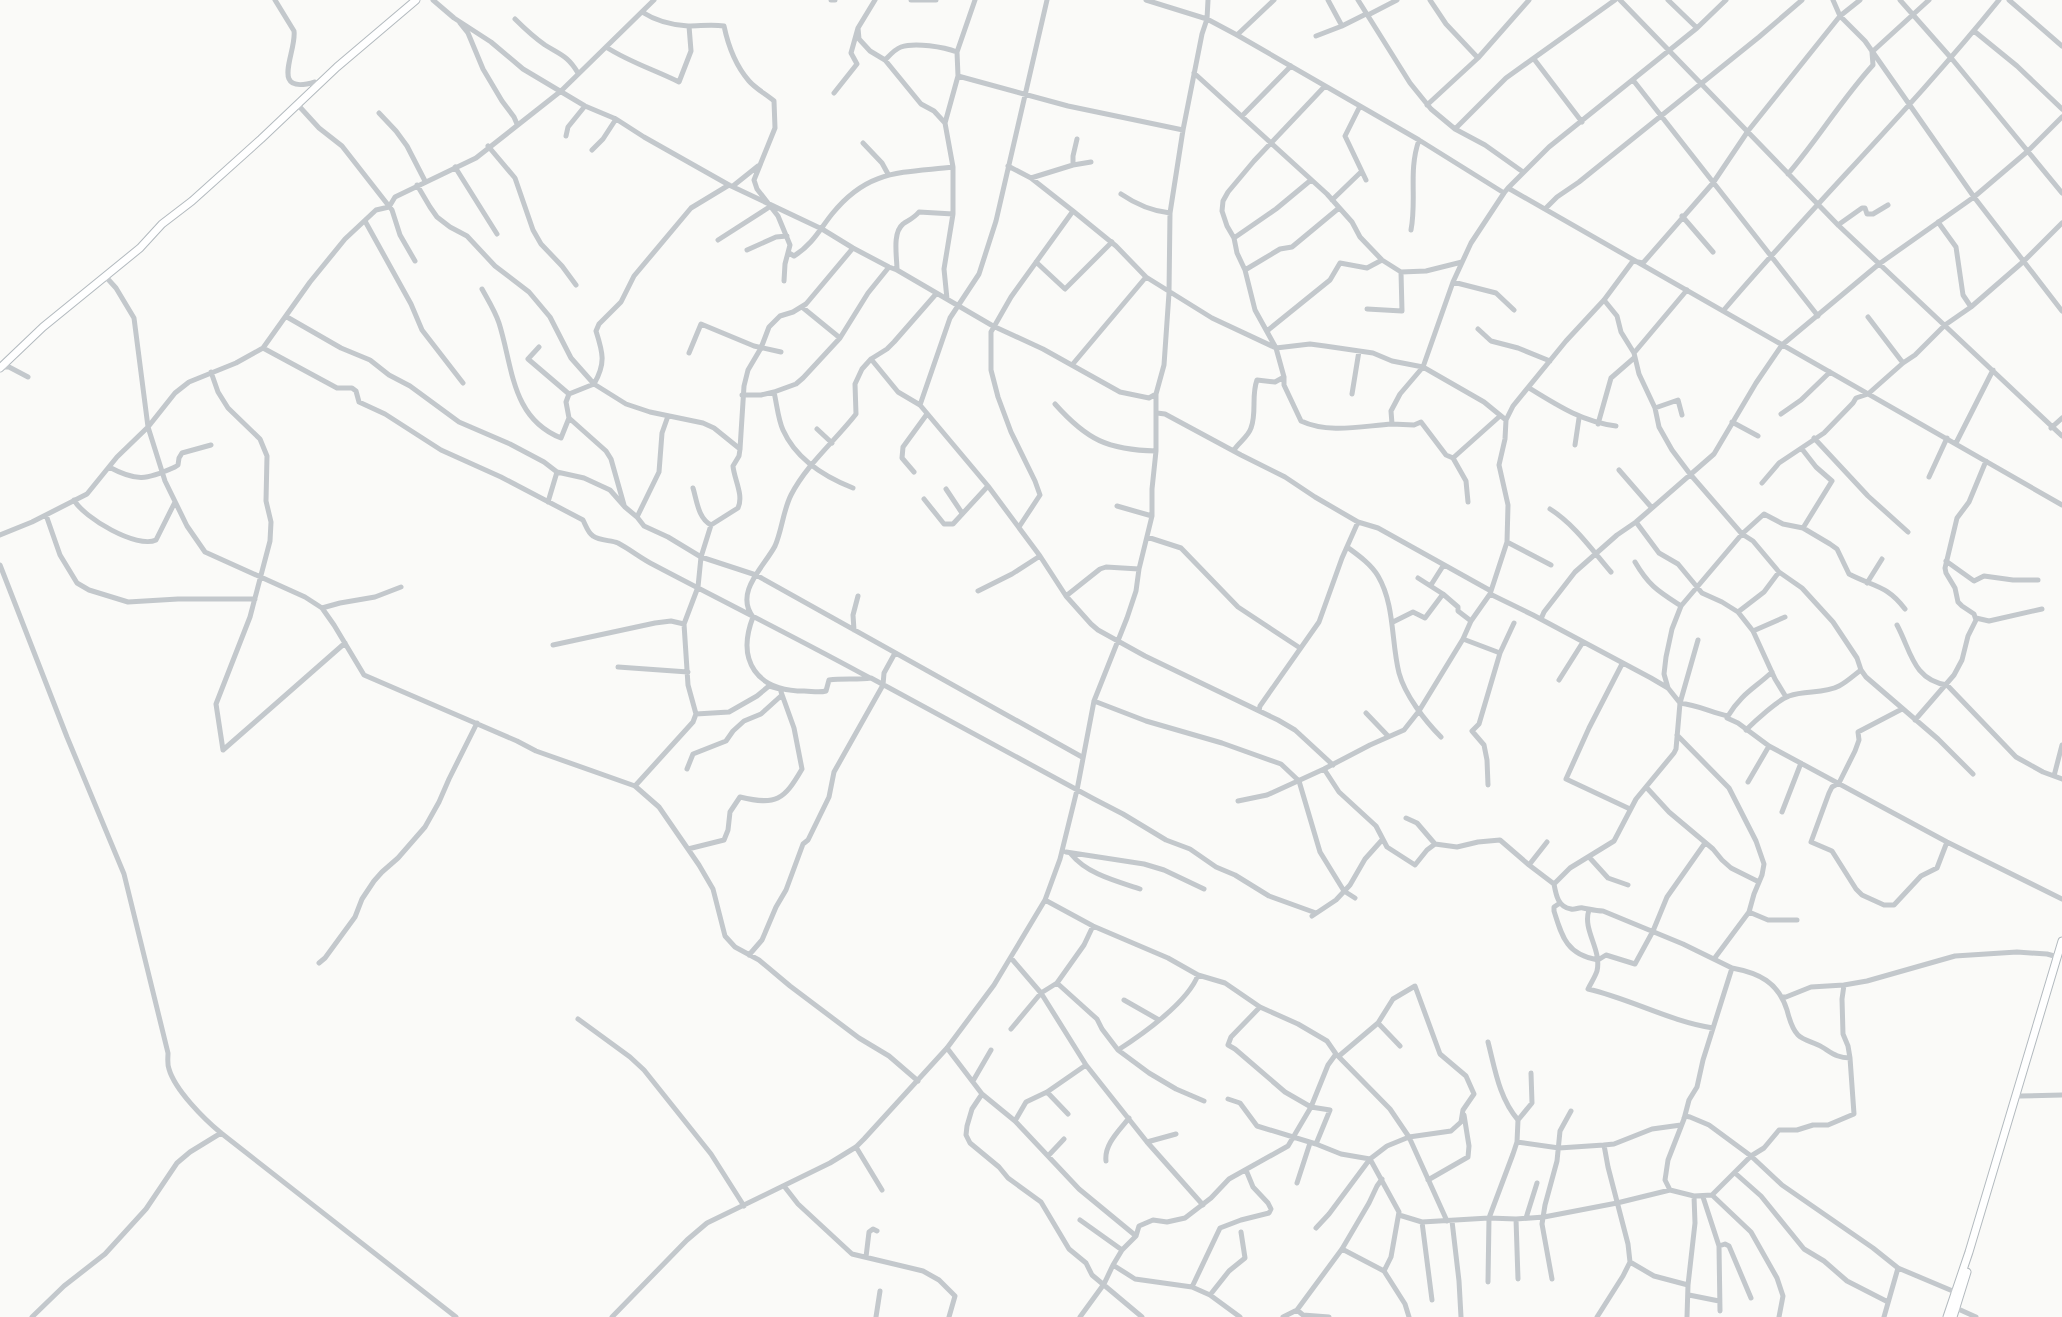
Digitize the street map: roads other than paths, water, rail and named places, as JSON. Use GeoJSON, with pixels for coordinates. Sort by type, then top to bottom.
{"type":"FeatureCollection","features":[{"type":"Feature","properties":{"kind":"street"},"geometry":{"type":"LineString","coordinates":[[275,0],[294,31],[287,70],[289,78],[296,85],[304,86],[315,82],[319,85]]}},
{"type":"Feature","properties":{"kind":"street"},"geometry":{"type":"LineString","coordinates":[[0,368],[43,327],[140,248],[162,224],[206,188],[416,0]]}},
{"type":"Feature","properties":{"kind":"street"},"geometry":{"type":"LineString","coordinates":[[433,0],[454,18],[491,42],[523,69],[585,106],[616,119],[644,137],[771,206],[822,229],[993,326],[1072,365],[1120,392],[1149,398],[1156,394]]}},
{"type":"Feature","properties":{"kind":"street"},"geometry":{"type":"LineString","coordinates":[[0,535],[46,515],[87,494],[109,467],[148,427],[175,393],[189,382],[236,363],[263,348],[316,274],[345,239],[376,210],[388,207],[395,197],[417,185],[476,158],[488,146],[561,91],[654,0]]}},
{"type":"Feature","properties":{"kind":"street"},"geometry":{"type":"LineString","coordinates":[[834,93],[857,64],[851,53],[858,28],[876,0]]}},
{"type":"Feature","properties":{"kind":"street"},"geometry":{"type":"LineString","coordinates":[[911,0],[936,0]]}},
{"type":"Feature","properties":{"kind":"street"},"geometry":{"type":"LineString","coordinates":[[947,299],[944,269],[954,214],[953,167],[945,123],[958,76],[958,52],[975,0]]}},
{"type":"Feature","properties":{"kind":"street"},"geometry":{"type":"LineString","coordinates":[[920,405],[950,318],[979,274],[996,221],[1047,0]]}},
{"type":"Feature","properties":{"kind":"street"},"geometry":{"type":"LineString","coordinates":[[1146,0],[1207,19],[1237,35],[1506,190],[1545,209],[2062,505]]}},
{"type":"Feature","properties":{"kind":"street"},"geometry":{"type":"LineString","coordinates":[[612,1317],[707,1223],[830,1163],[856,1147],[947,1048],[994,984],[1045,900],[1065,840],[1077,790],[1094,701],[1136,591],[1139,569],[1152,516],[1152,490],[1156,451],[1156,394],[1164,365],[1169,293],[1170,214],[1183,130],[1207,19],[1208,0]]}},
{"type":"Feature","properties":{"kind":"street"},"geometry":{"type":"LineString","coordinates":[[1237,35],[1274,0]]}},
{"type":"Feature","properties":{"kind":"street"},"geometry":{"type":"LineString","coordinates":[[1328,0],[1342,26]]}},
{"type":"Feature","properties":{"kind":"street"},"geometry":{"type":"LineString","coordinates":[[1358,0],[1410,83],[1427,105],[1455,129],[1485,145],[1523,172]]}},
{"type":"Feature","properties":{"kind":"street"},"geometry":{"type":"LineString","coordinates":[[1316,36],[1397,0]]}},
{"type":"Feature","properties":{"kind":"street"},"geometry":{"type":"LineString","coordinates":[[1430,0],[1446,24],[1478,58]]}},
{"type":"Feature","properties":{"kind":"street"},"geometry":{"type":"LineString","coordinates":[[1427,105],[1478,58],[1529,0]]}},
{"type":"Feature","properties":{"kind":"street"},"geometry":{"type":"LineString","coordinates":[[1455,129],[1493,90],[1615,0]]}},
{"type":"Feature","properties":{"kind":"street"},"geometry":{"type":"LineString","coordinates":[[1620,0],[1838,225],[1993,370],[2051,428],[2062,436]]}},
{"type":"Feature","properties":{"kind":"street"},"geometry":{"type":"LineString","coordinates":[[1668,0],[1697,28]]}},
{"type":"Feature","properties":{"kind":"street"},"geometry":{"type":"LineString","coordinates":[[1392,424],[1391,411],[1400,394],[1423,368],[1453,282],[1471,243],[1506,190],[1549,147],[1697,28],[1726,0]]}},
{"type":"Feature","properties":{"kind":"street"},"geometry":{"type":"LineString","coordinates":[[1545,209],[1557,197],[1579,182],[1802,0]]}},
{"type":"Feature","properties":{"kind":"street"},"geometry":{"type":"LineString","coordinates":[[1833,0],[1840,16],[1865,41],[1974,197],[2061,309]]}},
{"type":"Feature","properties":{"kind":"street"},"geometry":{"type":"LineString","coordinates":[[1633,261],[1643,263],[1712,183],[1748,131],[1840,16],[1860,0]]}},
{"type":"Feature","properties":{"kind":"street"},"geometry":{"type":"LineString","coordinates":[[1900,0],[1952,58],[2062,192]]}},
{"type":"Feature","properties":{"kind":"street"},"geometry":{"type":"LineString","coordinates":[[1872,52],[1930,0]]}},
{"type":"Feature","properties":{"kind":"street"},"geometry":{"type":"LineString","coordinates":[[1723,311],[1770,256],[1952,58],[1999,0]]}},
{"type":"Feature","properties":{"kind":"street"},"geometry":{"type":"LineString","coordinates":[[2009,0],[2062,46]]}},
{"type":"Feature","properties":{"kind":"street"},"geometry":{"type":"LineString","coordinates":[[642,12],[655,20],[689,26],[712,24],[724,26],[727,39],[741,70],[750,81],[774,101],[775,128],[758,166],[754,180],[757,189],[778,216],[790,245],[785,264],[784,281]]}},
{"type":"Feature","properties":{"kind":"street"},"geometry":{"type":"LineString","coordinates":[[454,18],[468,34],[483,69],[517,124]]}},
{"type":"Feature","properties":{"kind":"street"},"geometry":{"type":"LineString","coordinates":[[515,20],[544,45],[562,54],[571,62],[578,73]]}},
{"type":"Feature","properties":{"kind":"street"},"geometry":{"type":"LineString","coordinates":[[606,47],[626,60],[657,71],[679,82],[691,51],[689,26]]}},
{"type":"Feature","properties":{"kind":"street"},"geometry":{"type":"LineString","coordinates":[[858,28],[859,39],[870,51],[885,60],[921,104],[934,111],[945,123]]}},
{"type":"Feature","properties":{"kind":"street"},"geometry":{"type":"LineString","coordinates":[[1974,31],[2017,66],[2062,109]]}},
{"type":"Feature","properties":{"kind":"street"},"geometry":{"type":"LineString","coordinates":[[885,60],[900,47],[908,46],[930,46],[958,52]]}},
{"type":"Feature","properties":{"kind":"street"},"geometry":{"type":"LineString","coordinates":[[1788,174],[1824,130],[1858,80],[1873,65],[1872,52]]}},
{"type":"Feature","properties":{"kind":"street"},"geometry":{"type":"LineString","coordinates":[[1534,59],[1582,122]]}},
{"type":"Feature","properties":{"kind":"street"},"geometry":{"type":"LineString","coordinates":[[1242,116],[1292,66]]}},
{"type":"Feature","properties":{"kind":"street"},"geometry":{"type":"LineString","coordinates":[[1194,73],[1332,200],[1352,222],[1360,236],[1382,260],[1401,272],[1426,271],[1462,262]]}},
{"type":"Feature","properties":{"kind":"street"},"geometry":{"type":"LineString","coordinates":[[958,76],[1077,108],[1183,130]]}},
{"type":"Feature","properties":{"kind":"street"},"geometry":{"type":"LineString","coordinates":[[1632,80],[1818,316]]}},
{"type":"Feature","properties":{"kind":"street"},"geometry":{"type":"LineString","coordinates":[[1324,86],[1239,177],[1223,201],[1222,211],[1245,270],[1254,310],[1268,331],[1276,348],[1284,377],[1284,385],[1300,421],[1328,428],[1392,424],[1414,425],[1421,422],[1446,455],[1453,458],[1466,481],[1468,502]]}},
{"type":"Feature","properties":{"kind":"street"},"geometry":{"type":"LineString","coordinates":[[298,105],[319,128],[342,146],[392,210],[400,235],[416,261]]}},
{"type":"Feature","properties":{"kind":"street"},"geometry":{"type":"LineString","coordinates":[[566,136],[568,127],[585,106]]}},
{"type":"Feature","properties":{"kind":"street"},"geometry":{"type":"LineString","coordinates":[[1360,106],[1345,136],[1366,180]]}},
{"type":"Feature","properties":{"kind":"street"},"geometry":{"type":"LineString","coordinates":[[379,113],[396,130],[407,146],[425,181]]}},
{"type":"Feature","properties":{"kind":"street"},"geometry":{"type":"LineString","coordinates":[[1541,619],[1544,612],[1575,572],[1714,454],[1732,422],[1782,345],[1879,264],[1974,197],[2028,151],[2062,117]]}},
{"type":"Feature","properties":{"kind":"street"},"geometry":{"type":"LineString","coordinates":[[592,150],[603,139],[616,119]]}},
{"type":"Feature","properties":{"kind":"street"},"geometry":{"type":"LineString","coordinates":[[1073,165],[1072,156],[1077,139]]}},
{"type":"Feature","properties":{"kind":"street"},"geometry":{"type":"LineString","coordinates":[[1411,230],[1414,201],[1412,177],[1414,156],[1419,140]]}},
{"type":"Feature","properties":{"kind":"street"},"geometry":{"type":"LineString","coordinates":[[863,143],[882,163],[888,174]]}},
{"type":"Feature","properties":{"kind":"street"},"geometry":{"type":"LineString","coordinates":[[488,146],[515,178],[533,230],[541,244],[562,266],[576,285]]}},
{"type":"Feature","properties":{"kind":"street"},"geometry":{"type":"LineString","coordinates":[[1031,178],[1073,165],[1091,162]]}},
{"type":"Feature","properties":{"kind":"street"},"geometry":{"type":"LineString","coordinates":[[482,289],[500,325],[509,368],[521,402],[542,428],[560,438],[569,418],[566,402],[569,394],[594,384],[602,371],[603,354],[596,332],[599,324],[621,302],[634,276],[691,208],[731,185],[758,166]]}},
{"type":"Feature","properties":{"kind":"street"},"geometry":{"type":"LineString","coordinates":[[1008,166],[1031,178],[1112,242],[1146,277],[1212,318],[1276,348],[1310,344],[1380,355],[1392,361],[1423,368],[1484,402],[1506,420]]}},
{"type":"Feature","properties":{"kind":"street"},"geometry":{"type":"LineString","coordinates":[[455,167],[497,234]]}},
{"type":"Feature","properties":{"kind":"street"},"geometry":{"type":"LineString","coordinates":[[789,253],[794,256],[806,249],[834,212],[855,189],[888,174],[953,167]]}},
{"type":"Feature","properties":{"kind":"street"},"geometry":{"type":"LineString","coordinates":[[1332,200],[1361,172]]}},
{"type":"Feature","properties":{"kind":"street"},"geometry":{"type":"LineString","coordinates":[[1234,238],[1276,209],[1311,180]]}},
{"type":"Feature","properties":{"kind":"street"},"geometry":{"type":"LineString","coordinates":[[417,185],[438,217],[450,227],[467,236],[495,266],[529,292],[550,317],[571,358],[594,384],[626,404],[668,416],[703,423],[714,428],[740,449]]}},
{"type":"Feature","properties":{"kind":"street"},"geometry":{"type":"LineString","coordinates":[[1121,194],[1137,205],[1155,212],[1170,214]]}},
{"type":"Feature","properties":{"kind":"street"},"geometry":{"type":"LineString","coordinates":[[1838,225],[1860,209],[1865,208],[1867,214],[1874,214],[1888,205]]}},
{"type":"Feature","properties":{"kind":"street"},"geometry":{"type":"LineString","coordinates":[[718,240],[771,206]]}},
{"type":"Feature","properties":{"kind":"street"},"geometry":{"type":"LineString","coordinates":[[1245,270],[1280,249],[1292,247],[1339,208]]}},
{"type":"Feature","properties":{"kind":"street"},"geometry":{"type":"LineString","coordinates":[[1019,527],[1040,495],[1011,432],[998,397],[991,370],[993,326],[1073,211]]}},
{"type":"Feature","properties":{"kind":"street"},"geometry":{"type":"LineString","coordinates":[[897,270],[896,236],[903,224],[913,220],[919,212],[954,214]]}},
{"type":"Feature","properties":{"kind":"street"},"geometry":{"type":"LineString","coordinates":[[1682,216],[1713,252]]}},
{"type":"Feature","properties":{"kind":"street"},"geometry":{"type":"LineString","coordinates":[[365,220],[411,304],[422,330],[463,383]]}},
{"type":"Feature","properties":{"kind":"street"},"geometry":{"type":"LineString","coordinates":[[1938,222],[1956,247],[1963,295],[1971,307]]}},
{"type":"Feature","properties":{"kind":"street"},"geometry":{"type":"LineString","coordinates":[[1762,483],[1778,463],[1824,433],[1840,419],[1856,398],[1868,394],[1903,363],[1915,355],[1945,325],[1971,307],[2024,261],[2062,224]]}},
{"type":"Feature","properties":{"kind":"street"},"geometry":{"type":"LineString","coordinates":[[747,250],[776,237],[787,236]]}},
{"type":"Feature","properties":{"kind":"street"},"geometry":{"type":"LineString","coordinates":[[1036,262],[1065,290],[1112,242]]}},
{"type":"Feature","properties":{"kind":"street"},"geometry":{"type":"LineString","coordinates":[[635,786],[693,722],[696,714],[688,685],[684,624],[698,587],[701,557],[712,526],[720,518],[735,511],[740,505],[740,493],[733,466],[739,456],[742,395],[748,370],[761,348],[768,327],[780,316],[802,307],[853,248]]}},
{"type":"Feature","properties":{"kind":"street"},"geometry":{"type":"LineString","coordinates":[[1268,331],[1330,280],[1340,263],[1367,268],[1382,260]]}},
{"type":"Feature","properties":{"kind":"street"},"geometry":{"type":"LineString","coordinates":[[1238,801],[1266,795],[1299,781],[1388,736],[1404,730],[1419,710],[1463,640],[1471,621],[1490,593],[1507,542],[1508,505],[1499,465],[1505,439],[1506,420],[1512,406],[1529,388],[1566,341],[1604,300],[1633,261]]}},
{"type":"Feature","properties":{"kind":"street"},"geometry":{"type":"LineString","coordinates":[[742,395],[761,395],[796,384],[840,338],[868,293],[889,268]]}},
{"type":"Feature","properties":{"kind":"street"},"geometry":{"type":"LineString","coordinates":[[1367,309],[1402,311],[1401,272]]}},
{"type":"Feature","properties":{"kind":"street"},"geometry":{"type":"LineString","coordinates":[[106,277],[116,288],[134,318],[148,427],[162,473],[187,526],[205,552],[305,597],[322,608],[364,675],[477,723],[536,751],[635,786],[659,807],[713,889],[725,936],[735,947],[759,960],[859,1038],[889,1056],[918,1081]]}},
{"type":"Feature","properties":{"kind":"street"},"geometry":{"type":"LineString","coordinates":[[1072,365],[1146,277]]}},
{"type":"Feature","properties":{"kind":"street"},"geometry":{"type":"LineString","coordinates":[[1453,282],[1496,293],[1514,310]]}},
{"type":"Feature","properties":{"kind":"street"},"geometry":{"type":"LineString","coordinates":[[1598,424],[1611,378],[1634,356],[1686,290]]}},
{"type":"Feature","properties":{"kind":"street"},"geometry":{"type":"LineString","coordinates":[[753,617],[749,612],[746,597],[748,588],[776,544],[790,496],[812,466],[856,414],[855,384],[862,369],[871,359],[894,342],[936,294]]}},
{"type":"Feature","properties":{"kind":"street"},"geometry":{"type":"LineString","coordinates":[[1604,300],[1617,316],[1621,332],[1634,356],[1639,374],[1655,408],[1659,427],[1672,450],[1690,474],[1742,534],[1753,541],[1779,572],[1802,588],[1833,622],[1857,658],[1861,670],[1866,677],[1963,762],[1973,774]]}},
{"type":"Feature","properties":{"kind":"street"},"geometry":{"type":"LineString","coordinates":[[802,307],[840,338]]}},
{"type":"Feature","properties":{"kind":"street"},"geometry":{"type":"LineString","coordinates":[[287,317],[341,348],[370,360],[389,375],[410,386],[458,422],[510,444],[544,462],[557,472],[584,478],[610,490],[644,526],[668,537],[701,557],[756,575],[1082,757]]}},
{"type":"Feature","properties":{"kind":"street"},"geometry":{"type":"LineString","coordinates":[[1868,317],[1903,363]]}},
{"type":"Feature","properties":{"kind":"street"},"geometry":{"type":"LineString","coordinates":[[689,353],[701,324],[761,348],[781,352]]}},
{"type":"Feature","properties":{"kind":"street"},"geometry":{"type":"LineString","coordinates":[[1478,330],[1491,341],[1518,348],[1550,361]]}},
{"type":"Feature","properties":{"kind":"street"},"geometry":{"type":"LineString","coordinates":[[539,347],[528,359],[569,394]]}},
{"type":"Feature","properties":{"kind":"street"},"geometry":{"type":"LineString","coordinates":[[263,348],[337,388],[352,388],[356,391],[359,402],[384,414],[441,450],[501,477],[583,520],[589,533],[595,537],[617,542],[652,564],[793,636],[1123,814],[1166,840],[1190,850],[1216,867],[1235,875],[1269,896],[1314,915],[1336,900],[1365,859],[1382,840]]}},
{"type":"Feature","properties":{"kind":"street"},"geometry":{"type":"LineString","coordinates":[[1352,394],[1358,351]]}},
{"type":"Feature","properties":{"kind":"street"},"geometry":{"type":"LineString","coordinates":[[871,359],[898,392],[920,405],[988,486],[1040,556],[1066,596],[1091,624],[1117,640],[1295,730],[1333,765]]}},
{"type":"Feature","properties":{"kind":"street"},"geometry":{"type":"LineString","coordinates":[[0,368],[9,367],[28,377]]}},
{"type":"Feature","properties":{"kind":"street"},"geometry":{"type":"LineString","coordinates":[[1956,444],[1993,370]]}},
{"type":"Feature","properties":{"kind":"street"},"geometry":{"type":"LineString","coordinates":[[212,372],[218,392],[228,408],[260,439],[267,456],[266,501],[271,522],[270,540],[250,617],[216,704],[223,750],[345,643]]}},
{"type":"Feature","properties":{"kind":"street"},"geometry":{"type":"LineString","coordinates":[[1781,414],[1800,400],[1830,372]]}},
{"type":"Feature","properties":{"kind":"street"},"geometry":{"type":"LineString","coordinates":[[1234,450],[1240,441],[1247,436],[1252,427],[1255,406],[1254,394],[1257,380],[1275,382],[1284,377]]}},
{"type":"Feature","properties":{"kind":"street"},"geometry":{"type":"LineString","coordinates":[[1529,388],[1579,418],[1598,424],[1616,426]]}},
{"type":"Feature","properties":{"kind":"street"},"geometry":{"type":"LineString","coordinates":[[774,392],[783,430],[812,466],[832,479],[853,488]]}},
{"type":"Feature","properties":{"kind":"street"},"geometry":{"type":"LineString","coordinates":[[1655,408],[1678,400],[1682,415]]}},
{"type":"Feature","properties":{"kind":"street"},"geometry":{"type":"LineString","coordinates":[[1056,404],[1068,418],[1094,439],[1112,447],[1131,451],[1156,451]]}},
{"type":"Feature","properties":{"kind":"street"},"geometry":{"type":"LineString","coordinates":[[1157,413],[1165,414],[1234,450],[1241,456],[1285,477],[1358,522],[1378,528],[1490,593],[1533,614],[1622,664],[1651,678],[1668,688],[1680,703],[1697,705],[1709,712],[1728,716],[1727,718],[1738,723],[1769,746],[1800,763],[1948,842],[2062,899]]}},
{"type":"Feature","properties":{"kind":"street"},"geometry":{"type":"LineString","coordinates":[[914,472],[902,458],[903,447],[927,414]]}},
{"type":"Feature","properties":{"kind":"street"},"geometry":{"type":"LineString","coordinates":[[637,517],[659,472],[662,433],[668,416]]}},
{"type":"Feature","properties":{"kind":"street"},"geometry":{"type":"LineString","coordinates":[[1453,458],[1500,416]]}},
{"type":"Feature","properties":{"kind":"street"},"geometry":{"type":"LineString","coordinates":[[569,418],[606,451],[611,459],[625,508]]}},
{"type":"Feature","properties":{"kind":"street"},"geometry":{"type":"LineString","coordinates":[[1575,445],[1579,418]]}},
{"type":"Feature","properties":{"kind":"street"},"geometry":{"type":"LineString","coordinates":[[2051,428],[2062,418]]}},
{"type":"Feature","properties":{"kind":"street"},"geometry":{"type":"LineString","coordinates":[[1732,422],[1758,436]]}},
{"type":"Feature","properties":{"kind":"street"},"geometry":{"type":"LineString","coordinates":[[817,429],[832,443]]}},
{"type":"Feature","properties":{"kind":"street"},"geometry":{"type":"LineString","coordinates":[[1814,438],[1868,496],[1908,532]]}},
{"type":"Feature","properties":{"kind":"street"},"geometry":{"type":"LineString","coordinates":[[1930,477],[1947,438]]}},
{"type":"Feature","properties":{"kind":"street"},"geometry":{"type":"LineString","coordinates":[[109,467],[133,478],[144,478],[162,473],[178,464],[178,458],[182,453],[211,445]]}},
{"type":"Feature","properties":{"kind":"street"},"geometry":{"type":"LineString","coordinates":[[1802,449],[1816,467],[1832,481],[1803,528]]}},
{"type":"Feature","properties":{"kind":"street"},"geometry":{"type":"LineString","coordinates":[[1986,461],[1969,502],[1957,518],[1946,561],[1946,574],[1956,588],[1958,602],[1974,614],[1976,618],[1989,621],[2042,609]]}},
{"type":"Feature","properties":{"kind":"street"},"geometry":{"type":"LineString","coordinates":[[1619,470],[1652,508]]}},
{"type":"Feature","properties":{"kind":"street"},"geometry":{"type":"LineString","coordinates":[[548,502],[557,472]]}},
{"type":"Feature","properties":{"kind":"street"},"geometry":{"type":"LineString","coordinates":[[924,499],[944,524],[953,524],[988,486]]}},
{"type":"Feature","properties":{"kind":"street"},"geometry":{"type":"LineString","coordinates":[[693,488],[701,515],[706,523],[712,526]]}},
{"type":"Feature","properties":{"kind":"street"},"geometry":{"type":"LineString","coordinates":[[946,489],[962,513]]}},
{"type":"Feature","properties":{"kind":"street"},"geometry":{"type":"LineString","coordinates":[[74,500],[91,519],[101,525],[151,543],[156,540],[175,502]]}},
{"type":"Feature","properties":{"kind":"street"},"geometry":{"type":"LineString","coordinates":[[1117,506],[1152,516]]}},
{"type":"Feature","properties":{"kind":"street"},"geometry":{"type":"LineString","coordinates":[[1550,509],[1563,517],[1611,572]]}},
{"type":"Feature","properties":{"kind":"street"},"geometry":{"type":"LineString","coordinates":[[1668,688],[1664,674],[1672,629],[1680,606],[1742,534],[1764,514],[1783,524],[1803,528],[1837,549],[1849,574],[1877,585],[1896,596],[1906,609]]}},
{"type":"Feature","properties":{"kind":"street"},"geometry":{"type":"LineString","coordinates":[[46,515],[60,555],[77,583],[89,590],[128,602],[178,599],[255,600]]}},
{"type":"Feature","properties":{"kind":"street"},"geometry":{"type":"LineString","coordinates":[[1258,711],[1319,622],[1358,522]]}},
{"type":"Feature","properties":{"kind":"street"},"geometry":{"type":"LineString","coordinates":[[1636,522],[1659,553],[1678,564],[1706,596],[1722,602],[1738,612],[1753,631],[1786,697]]}},
{"type":"Feature","properties":{"kind":"street"},"geometry":{"type":"LineString","coordinates":[[1147,537],[1181,548],[1238,606],[1300,648]]}},
{"type":"Feature","properties":{"kind":"street"},"geometry":{"type":"LineString","coordinates":[[1507,542],[1551,565]]}},
{"type":"Feature","properties":{"kind":"street"},"geometry":{"type":"LineString","coordinates":[[1347,547],[1372,568],[1378,576],[1393,622],[1399,674],[1424,721],[1441,737]]}},
{"type":"Feature","properties":{"kind":"street"},"geometry":{"type":"LineString","coordinates":[[978,591],[1012,574],[1040,556]]}},
{"type":"Feature","properties":{"kind":"street"},"geometry":{"type":"LineString","coordinates":[[1867,582],[1882,559]]}},
{"type":"Feature","properties":{"kind":"street"},"geometry":{"type":"LineString","coordinates":[[1946,561],[1974,581],[1984,576],[2013,580],[2038,580]]}},
{"type":"Feature","properties":{"kind":"street"},"geometry":{"type":"LineString","coordinates":[[1636,562],[1642,574],[1655,590],[1680,606]]}},
{"type":"Feature","properties":{"kind":"street"},"geometry":{"type":"LineString","coordinates":[[0,565],[67,737],[124,874],[168,1053],[168,1067],[187,1100],[221,1133],[456,1317]]}},
{"type":"Feature","properties":{"kind":"street"},"geometry":{"type":"LineString","coordinates":[[1432,585],[1443,566]]}},
{"type":"Feature","properties":{"kind":"street"},"geometry":{"type":"LineString","coordinates":[[1066,596],[1100,569],[1106,567],[1139,569]]}},
{"type":"Feature","properties":{"kind":"street"},"geometry":{"type":"LineString","coordinates":[[1738,612],[1764,592],[1779,572]]}},
{"type":"Feature","properties":{"kind":"street"},"geometry":{"type":"LineString","coordinates":[[1418,578],[1444,594],[1458,607],[1458,611],[1471,621]]}},
{"type":"Feature","properties":{"kind":"street"},"geometry":{"type":"LineString","coordinates":[[322,608],[375,597],[401,587]]}},
{"type":"Feature","properties":{"kind":"street"},"geometry":{"type":"LineString","coordinates":[[1393,622],[1413,612],[1425,618],[1444,594]]}},
{"type":"Feature","properties":{"kind":"street"},"geometry":{"type":"LineString","coordinates":[[854,630],[853,615],[858,596]]}},
{"type":"Feature","properties":{"kind":"street"},"geometry":{"type":"LineString","coordinates":[[1533,614],[1544,612]]}},
{"type":"Feature","properties":{"kind":"street"},"geometry":{"type":"LineString","coordinates":[[1753,631],[1785,616]]}},
{"type":"Feature","properties":{"kind":"street"},"geometry":{"type":"LineString","coordinates":[[688,849],[724,840],[728,830],[730,812],[740,797],[762,802],[775,801],[795,781],[802,769],[794,728],[780,689],[763,679],[750,666],[747,655],[746,634],[753,617]]}},
{"type":"Feature","properties":{"kind":"street"},"geometry":{"type":"LineString","coordinates":[[1915,720],[1947,685],[1962,660],[1968,636],[1976,618]]}},
{"type":"Feature","properties":{"kind":"street"},"geometry":{"type":"LineString","coordinates":[[553,645],[655,623],[671,621],[684,624]]}},
{"type":"Feature","properties":{"kind":"street"},"geometry":{"type":"LineString","coordinates":[[1488,785],[1484,745],[1472,731],[1479,724],[1500,653],[1514,624]]}},
{"type":"Feature","properties":{"kind":"street"},"geometry":{"type":"LineString","coordinates":[[1897,625],[1919,672],[1937,684],[1947,685],[2016,757],[2062,779]]}},
{"type":"Feature","properties":{"kind":"street"},"geometry":{"type":"LineString","coordinates":[[1463,640],[1500,653]]}},
{"type":"Feature","properties":{"kind":"street"},"geometry":{"type":"LineString","coordinates":[[1554,884],[1570,868],[1614,841],[1630,809],[1674,754],[1680,703],[1698,640]]}},
{"type":"Feature","properties":{"kind":"street"},"geometry":{"type":"LineString","coordinates":[[1559,680],[1583,642]]}},
{"type":"Feature","properties":{"kind":"street"},"geometry":{"type":"LineString","coordinates":[[749,955],[762,940],[776,907],[786,890],[803,844],[808,840],[829,798],[834,772],[883,685],[884,673],[895,653]]}},
{"type":"Feature","properties":{"kind":"street"},"geometry":{"type":"LineString","coordinates":[[1622,664],[1588,728],[1566,779],[1630,809]]}},
{"type":"Feature","properties":{"kind":"street"},"geometry":{"type":"LineString","coordinates":[[618,667],[688,672]]}},
{"type":"Feature","properties":{"kind":"street"},"geometry":{"type":"LineString","coordinates":[[1746,730],[1760,716],[1786,697],[1804,692],[1838,687],[1861,670]]}},
{"type":"Feature","properties":{"kind":"street"},"geometry":{"type":"LineString","coordinates":[[1728,716],[1745,693],[1772,672]]}},
{"type":"Feature","properties":{"kind":"street"},"geometry":{"type":"LineString","coordinates":[[1651,678],[1664,674]]}},
{"type":"Feature","properties":{"kind":"street"},"geometry":{"type":"LineString","coordinates":[[696,714],[730,712],[770,686],[791,691],[821,693],[826,691],[829,680],[855,681],[871,678]]}},
{"type":"Feature","properties":{"kind":"street"},"geometry":{"type":"LineString","coordinates":[[687,769],[693,754],[726,741],[744,721],[761,714],[782,695]]}},
{"type":"Feature","properties":{"kind":"street"},"geometry":{"type":"LineString","coordinates":[[1094,701],[1146,721],[1222,743],[1281,764],[1299,781],[1320,852],[1344,891],[1355,898]]}},
{"type":"Feature","properties":{"kind":"street"},"geometry":{"type":"LineString","coordinates":[[1902,708],[1858,732],[1859,740],[1839,783],[1832,787],[1829,793],[1811,842],[1832,851],[1862,895],[1884,905],[1894,905],[1921,876],[1937,868],[1948,842]]}},
{"type":"Feature","properties":{"kind":"street"},"geometry":{"type":"LineString","coordinates":[[1366,713],[1388,736]]}},
{"type":"Feature","properties":{"kind":"street"},"geometry":{"type":"LineString","coordinates":[[319,963],[325,958],[355,917],[362,899],[374,882],[398,858],[424,827],[439,802],[477,723]]}},
{"type":"Feature","properties":{"kind":"street"},"geometry":{"type":"LineString","coordinates":[[1677,735],[1702,758],[1733,794],[1756,841],[1764,864],[1760,882],[1751,902],[1749,912],[1714,959]]}},
{"type":"Feature","properties":{"kind":"street"},"geometry":{"type":"LineString","coordinates":[[2054,776],[2062,745]]}},
{"type":"Feature","properties":{"kind":"street"},"geometry":{"type":"LineString","coordinates":[[1748,782],[1769,746]]}},
{"type":"Feature","properties":{"kind":"street"},"geometry":{"type":"LineString","coordinates":[[1782,812],[1800,763]]}},
{"type":"Feature","properties":{"kind":"street"},"geometry":{"type":"LineString","coordinates":[[1324,769],[1339,792],[1376,826],[1387,847],[1415,865],[1427,850],[1435,844]]}},
{"type":"Feature","properties":{"kind":"street"},"geometry":{"type":"LineString","coordinates":[[1647,788],[1670,812],[1731,868],[1760,882]]}},
{"type":"Feature","properties":{"kind":"street"},"geometry":{"type":"LineString","coordinates":[[1406,818],[1417,823],[1435,844],[1457,847],[1478,842],[1500,840],[1529,866],[1554,884],[1560,903],[1571,910],[1582,908],[1603,911],[1653,931],[1732,968],[1765,978],[1782,997],[1789,1019],[1798,1036],[1820,1045],[1839,1058],[1850,1058]]}},
{"type":"Feature","properties":{"kind":"street"},"geometry":{"type":"LineString","coordinates":[[1065,840],[1068,853],[1097,874],[1140,889]]}},
{"type":"Feature","properties":{"kind":"street"},"geometry":{"type":"LineString","coordinates":[[1529,866],[1547,842]]}},
{"type":"Feature","properties":{"kind":"street"},"geometry":{"type":"LineString","coordinates":[[1560,903],[1554,908],[1563,936],[1571,949],[1581,957],[1598,960],[1606,955],[1635,964],[1653,931],[1667,897],[1705,843]]}},
{"type":"Feature","properties":{"kind":"street"},"geometry":{"type":"LineString","coordinates":[[1060,859],[1068,853],[1144,864],[1164,870],[1204,889]]}},
{"type":"Feature","properties":{"kind":"street"},"geometry":{"type":"LineString","coordinates":[[1588,857],[1608,878],[1628,885]]}},
{"type":"Feature","properties":{"kind":"street"},"geometry":{"type":"LineString","coordinates":[[1045,900],[1093,926],[1168,958],[1198,975],[1225,983],[1260,1007],[1298,1024],[1327,1041],[1390,1109],[1409,1137],[1449,1221],[1459,1281],[1461,1317]]}},
{"type":"Feature","properties":{"kind":"street"},"geometry":{"type":"LineString","coordinates":[[1589,910],[1586,919],[1598,960],[1597,972],[1588,989],[1614,995],[1678,1021],[1713,1028]]}},
{"type":"Feature","properties":{"kind":"street"},"geometry":{"type":"LineString","coordinates":[[1749,912],[1768,920],[1797,920]]}},
{"type":"Feature","properties":{"kind":"street"},"geometry":{"type":"LineString","coordinates":[[1011,1029],[1041,993],[1057,983],[1084,946],[1093,926]]}},
{"type":"Feature","properties":{"kind":"street"},"geometry":{"type":"LineString","coordinates":[[1953,1317],[2020,1096],[2062,942]]}},
{"type":"Feature","properties":{"kind":"street"},"geometry":{"type":"LineString","coordinates":[[1782,997],[1811,987],[1844,985],[1867,981],[1955,956],[2017,952],[2060,955]]}},
{"type":"Feature","properties":{"kind":"street"},"geometry":{"type":"LineString","coordinates":[[1947,1317],[1969,1252],[2060,955]]}},
{"type":"Feature","properties":{"kind":"street"},"geometry":{"type":"LineString","coordinates":[[1011,958],[1041,993],[1086,1065],[1130,1118],[1147,1142],[1203,1205]]}},
{"type":"Feature","properties":{"kind":"street"},"geometry":{"type":"LineString","coordinates":[[1670,1190],[1664,1180],[1665,1172],[1689,1100],[1697,1087],[1702,1060],[1732,968]]}},
{"type":"Feature","properties":{"kind":"street"},"geometry":{"type":"LineString","coordinates":[[1118,1050],[1140,1036],[1183,999],[1194,986],[1198,975]]}},
{"type":"Feature","properties":{"kind":"street"},"geometry":{"type":"LineString","coordinates":[[1057,983],[1097,1019],[1118,1050],[1148,1073],[1176,1090],[1204,1101]]}},
{"type":"Feature","properties":{"kind":"street"},"geometry":{"type":"LineString","coordinates":[[1399,1215],[1422,1222],[1489,1218],[1516,1219],[1544,1217],[1617,1203],[1670,1190],[1694,1196],[1712,1195],[1751,1156],[1764,1148],[1779,1130],[1797,1130],[1813,1125],[1828,1125],[1854,1114],[1850,1058],[1843,1034],[1842,999],[1844,985]]}},
{"type":"Feature","properties":{"kind":"street"},"geometry":{"type":"LineString","coordinates":[[1080,1317],[1104,1284],[1122,1250],[1136,1236],[1139,1226],[1153,1220],[1167,1222],[1185,1218],[1203,1205],[1229,1179],[1288,1146],[1311,1108],[1328,1065],[1378,1024],[1393,998],[1415,986],[1440,1054],[1466,1076],[1474,1094],[1463,1110],[1461,1122],[1451,1132],[1409,1137],[1387,1146],[1370,1159],[1329,1214],[1316,1228]]}},
{"type":"Feature","properties":{"kind":"street"},"geometry":{"type":"LineString","coordinates":[[1124,1000],[1159,1020]]}},
{"type":"Feature","properties":{"kind":"street"},"geometry":{"type":"LineString","coordinates":[[1260,1007],[1231,1037],[1228,1045],[1285,1092],[1311,1108],[1330,1110],[1316,1144]]}},
{"type":"Feature","properties":{"kind":"street"},"geometry":{"type":"LineString","coordinates":[[578,1019],[630,1057],[644,1070],[711,1154],[744,1206]]}},
{"type":"Feature","properties":{"kind":"street"},"geometry":{"type":"LineString","coordinates":[[1378,1024],[1400,1046]]}},
{"type":"Feature","properties":{"kind":"street"},"geometry":{"type":"LineString","coordinates":[[1488,1042],[1500,1088],[1511,1111],[1518,1120]]}},
{"type":"Feature","properties":{"kind":"street"},"geometry":{"type":"LineString","coordinates":[[947,1048],[982,1094],[1015,1121],[1078,1189],[1136,1236]]}},
{"type":"Feature","properties":{"kind":"street"},"geometry":{"type":"LineString","coordinates":[[973,1081],[992,1050]]}},
{"type":"Feature","properties":{"kind":"street"},"geometry":{"type":"LineString","coordinates":[[1015,1121],[1026,1102],[1047,1092],[1086,1065]]}},
{"type":"Feature","properties":{"kind":"street"},"geometry":{"type":"LineString","coordinates":[[1488,1282],[1489,1218],[1517,1142],[1518,1120],[1532,1103],[1531,1073]]}},
{"type":"Feature","properties":{"kind":"street"},"geometry":{"type":"LineString","coordinates":[[1047,1092],[1068,1114]]}},
{"type":"Feature","properties":{"kind":"street"},"geometry":{"type":"LineString","coordinates":[[982,1094],[972,1109],[966,1135],[970,1143],[999,1166],[1008,1178],[1041,1202],[1069,1250],[1086,1263],[1092,1275],[1142,1317]]}},
{"type":"Feature","properties":{"kind":"street"},"geometry":{"type":"LineString","coordinates":[[2020,1096],[2062,1095]]}},
{"type":"Feature","properties":{"kind":"street"},"geometry":{"type":"LineString","coordinates":[[1228,1099],[1240,1102],[1257,1126],[1316,1144],[1341,1154],[1370,1159],[1399,1215],[1391,1256],[1384,1271]]}},
{"type":"Feature","properties":{"kind":"street"},"geometry":{"type":"LineString","coordinates":[[1428,1180],[1468,1157],[1469,1146],[1463,1110]]}},
{"type":"Feature","properties":{"kind":"street"},"geometry":{"type":"LineString","coordinates":[[1552,1279],[1543,1237],[1544,1217],[1559,1148],[1560,1131],[1570,1111]]}},
{"type":"Feature","properties":{"kind":"street"},"geometry":{"type":"LineString","coordinates":[[1684,1118],[1684,1116],[1690,1117],[1702,1122],[1751,1156],[1782,1185],[1873,1248],[1898,1268],[1955,1292]]}},
{"type":"Feature","properties":{"kind":"street"},"geometry":{"type":"LineString","coordinates":[[1106,1161],[1106,1154],[1111,1142],[1130,1118]]}},
{"type":"Feature","properties":{"kind":"street"},"geometry":{"type":"LineString","coordinates":[[1517,1142],[1559,1148],[1604,1145],[1614,1144],[1652,1129],[1680,1126]]}},
{"type":"Feature","properties":{"kind":"street"},"geometry":{"type":"LineString","coordinates":[[32,1317],[64,1286],[105,1254],[146,1209],[177,1163],[190,1152],[221,1133]]}},
{"type":"Feature","properties":{"kind":"street"},"geometry":{"type":"LineString","coordinates":[[1147,1142],[1176,1134]]}},
{"type":"Feature","properties":{"kind":"street"},"geometry":{"type":"LineString","coordinates":[[1048,1156],[1064,1139]]}},
{"type":"Feature","properties":{"kind":"street"},"geometry":{"type":"LineString","coordinates":[[1297,1183],[1310,1143]]}},
{"type":"Feature","properties":{"kind":"street"},"geometry":{"type":"LineString","coordinates":[[1597,1317],[1630,1262],[1628,1244],[1604,1145]]}},
{"type":"Feature","properties":{"kind":"street"},"geometry":{"type":"LineString","coordinates":[[856,1147],[882,1190]]}},
{"type":"Feature","properties":{"kind":"street"},"geometry":{"type":"LineString","coordinates":[[1192,1287],[1220,1228],[1240,1220],[1269,1213],[1271,1209],[1254,1186],[1246,1170]]}},
{"type":"Feature","properties":{"kind":"street"},"geometry":{"type":"LineString","coordinates":[[1735,1173],[1761,1196],[1804,1249],[1824,1261],[1847,1281],[1888,1302]]}},
{"type":"Feature","properties":{"kind":"street"},"geometry":{"type":"LineString","coordinates":[[1283,1317],[1297,1310],[1342,1249],[1382,1179]]}},
{"type":"Feature","properties":{"kind":"street"},"geometry":{"type":"LineString","coordinates":[[1526,1218],[1537,1183]]}},
{"type":"Feature","properties":{"kind":"street"},"geometry":{"type":"LineString","coordinates":[[784,1186],[798,1204],[852,1254],[923,1271],[939,1280],[955,1296],[949,1317]]}},
{"type":"Feature","properties":{"kind":"street"},"geometry":{"type":"LineString","coordinates":[[1712,1195],[1751,1232],[1777,1278],[1783,1296],[1779,1317]]}},
{"type":"Feature","properties":{"kind":"street"},"geometry":{"type":"LineString","coordinates":[[1687,1317],[1688,1284],[1696,1223],[1694,1196]]}},
{"type":"Feature","properties":{"kind":"street"},"geometry":{"type":"LineString","coordinates":[[1703,1197],[1719,1246],[1720,1311]]}},
{"type":"Feature","properties":{"kind":"street"},"geometry":{"type":"LineString","coordinates":[[1516,1219],[1518,1279]]}},
{"type":"Feature","properties":{"kind":"street"},"geometry":{"type":"LineString","coordinates":[[1080,1220],[1122,1250]]}},
{"type":"Feature","properties":{"kind":"street"},"geometry":{"type":"LineString","coordinates":[[1422,1222],[1432,1300]]}},
{"type":"Feature","properties":{"kind":"street"},"geometry":{"type":"LineString","coordinates":[[866,1257],[868,1232],[870,1230],[877,1231]]}},
{"type":"Feature","properties":{"kind":"street"},"geometry":{"type":"LineString","coordinates":[[1210,1295],[1229,1271],[1245,1258],[1240,1232]]}},
{"type":"Feature","properties":{"kind":"street"},"geometry":{"type":"LineString","coordinates":[[1719,1246],[1725,1244],[1729,1246],[1751,1298]]}},
{"type":"Feature","properties":{"kind":"street"},"geometry":{"type":"LineString","coordinates":[[1342,1249],[1384,1271],[1405,1304],[1409,1317]]}},
{"type":"Feature","properties":{"kind":"street"},"geometry":{"type":"LineString","coordinates":[[1630,1262],[1654,1276],[1688,1284]]}},
{"type":"Feature","properties":{"kind":"street"},"geometry":{"type":"LineString","coordinates":[[1113,1265],[1135,1279],[1192,1287],[1210,1295],[1240,1317]]}},
{"type":"Feature","properties":{"kind":"street"},"geometry":{"type":"LineString","coordinates":[[1884,1317],[1898,1268]]}},
{"type":"Feature","properties":{"kind":"street"},"geometry":{"type":"LineString","coordinates":[[876,1317],[880,1291]]}},
{"type":"Feature","properties":{"kind":"street"},"geometry":{"type":"LineString","coordinates":[[1689,1295],[1719,1301]]}},
{"type":"Feature","properties":{"kind":"street"},"geometry":{"type":"LineString","coordinates":[[1956,1308],[1976,1317]]}},
{"type":"Feature","properties":{"kind":"street"},"geometry":{"type":"LineString","coordinates":[[1297,1310],[1302,1316],[1329,1317]]}}]}
